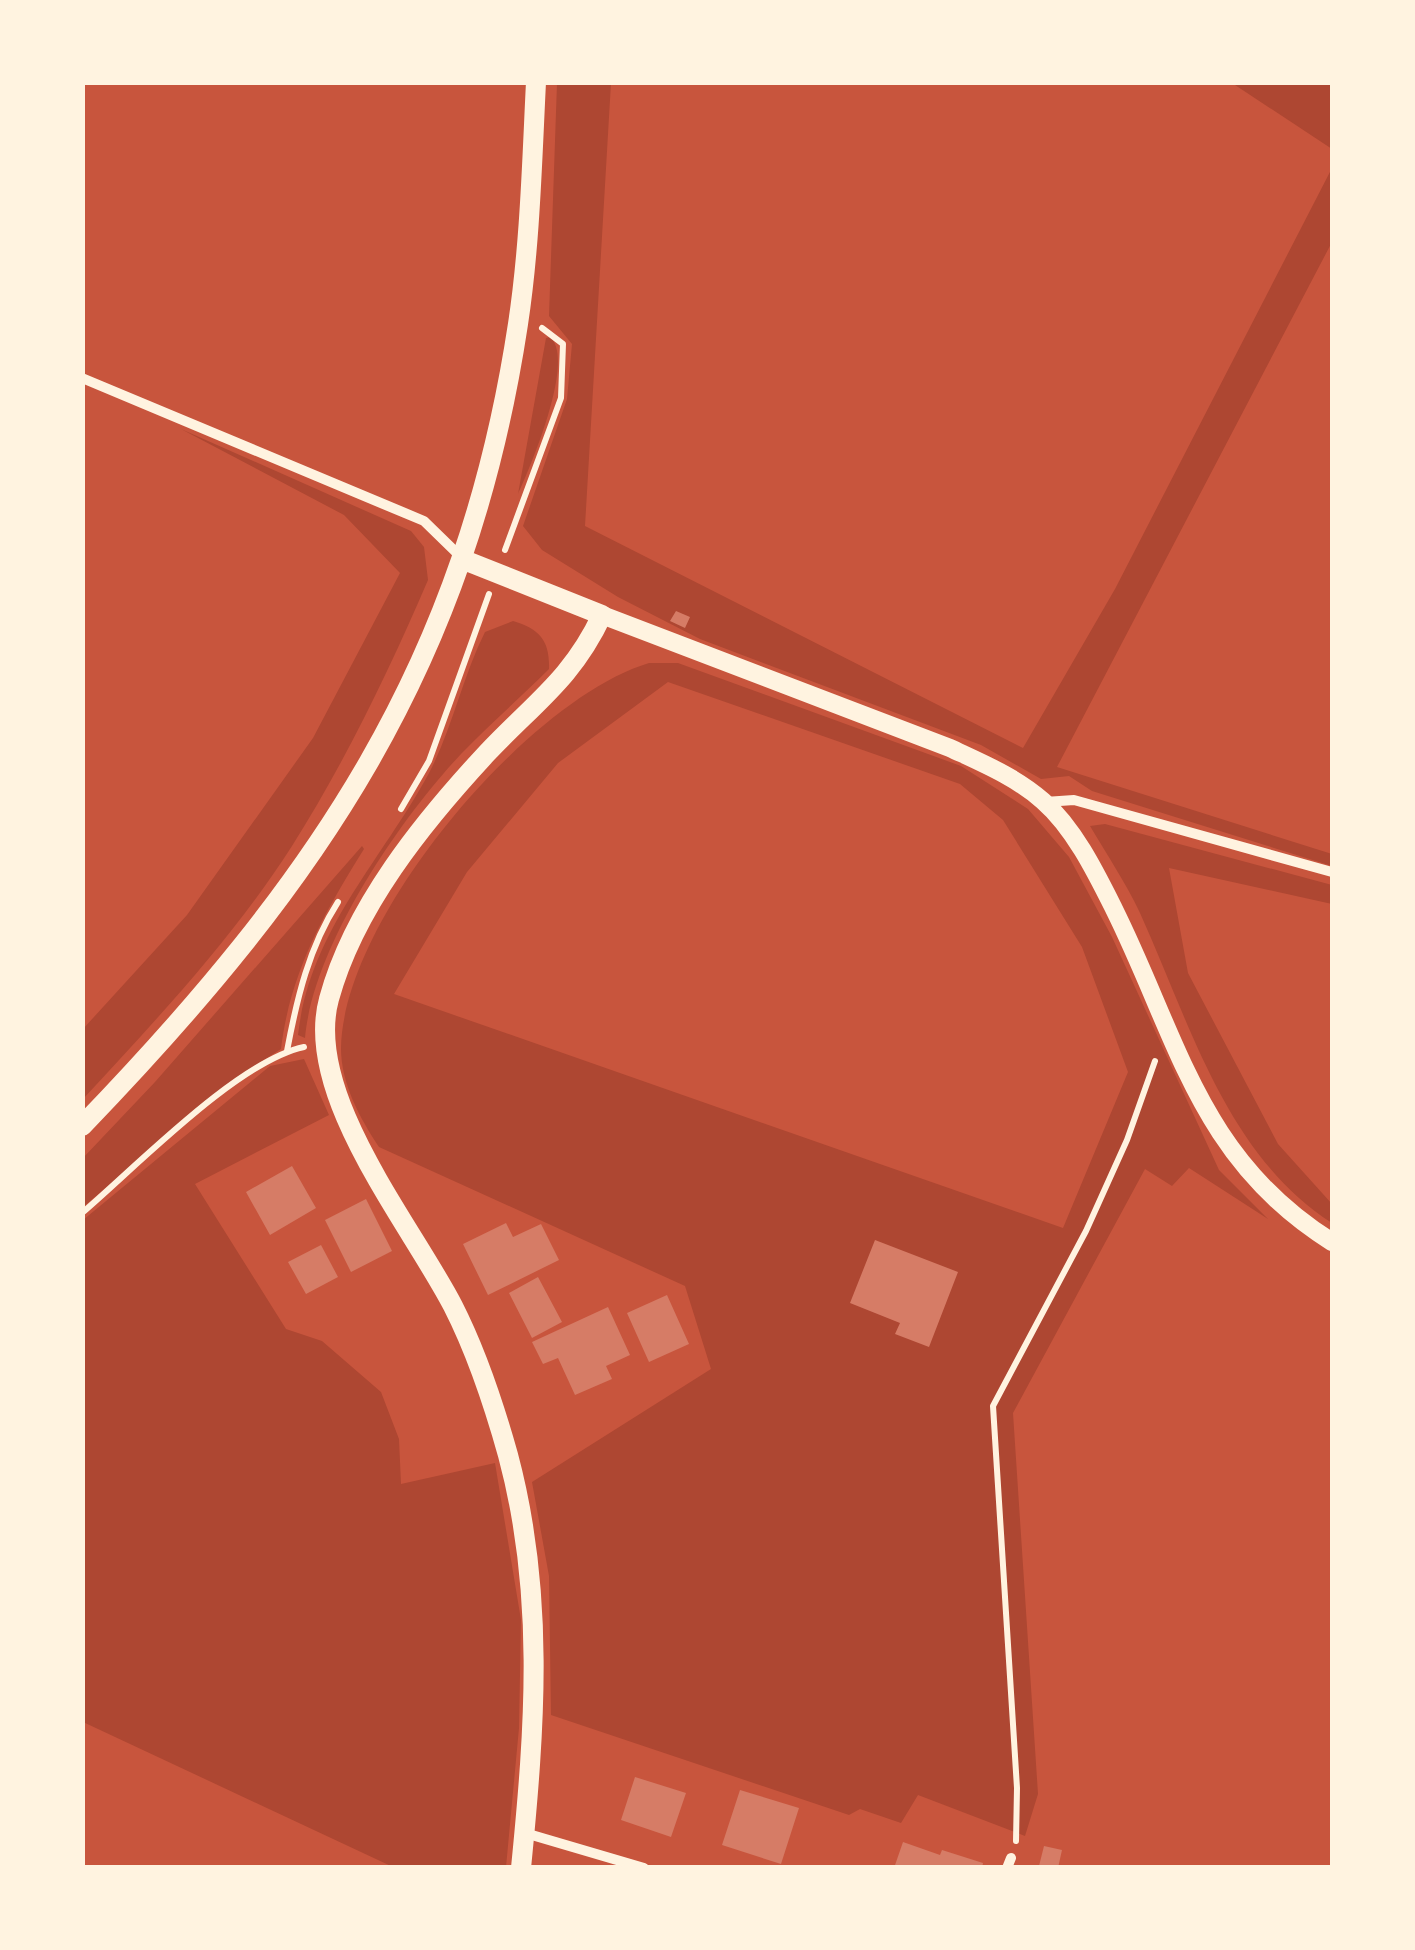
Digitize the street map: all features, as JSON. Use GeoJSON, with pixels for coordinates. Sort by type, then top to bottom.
{"type":"FeatureCollection","features":[{"type":"Feature","properties":{"kind":"main road"},"geometry":{"type":"LineString","coordinates":[[82,1126],[202,998],[318,848],[399,712],[464,560],[500,425],[519,322],[536,82]]}},
{"type":"Feature","properties":{"kind":"main road"},"geometry":{"type":"LineString","coordinates":[[464,560],[602,615],[570,673],[486,755],[398,863],[342,959],[328,1001],[323,1043],[341,1109],[456,1310],[484,1380],[512,1472],[534,1602],[534,1704],[521,1868]]}},
{"type":"Feature","properties":{"kind":"street"},"geometry":{"type":"LineString","coordinates":[[82,378],[424,521],[464,560]]}},
{"type":"Feature","properties":{"kind":"street"},"geometry":{"type":"LineString","coordinates":[[602,615],[950,748],[990,766],[1045,802],[1082,850],[1106,894],[1166,1032],[1208,1115],[1242,1168],[1280,1204],[1332,1242]]}},
{"type":"Feature","properties":{"kind":"street"},"geometry":{"type":"LineString","coordinates":[[1045,802],[1074,800],[1332,872]]}},
{"type":"Feature","properties":{"kind":"street"},"geometry":{"type":"LineString","coordinates":[[524,1833],[644,1868]]}},
{"type":"Feature","properties":{"kind":"path"},"geometry":{"type":"LineString","coordinates":[[1009,1863],[1019,1824],[993,1406],[1086,1231],[1127,1140],[1166,1032]]}},
{"type":"Feature","properties":{"kind":"path"},"geometry":{"type":"LineString","coordinates":[[82,1213],[217,1098],[272,1058],[323,1043]]}},
{"type":"Feature","properties":{"kind":"shaded area"},"geometry":{"type":"Polygon","coordinates":[[[557,83],[611,83],[585,526],[1023,748],[1115,589],[1332,168],[1332,242],[1057,767],[1332,854],[1332,866],[1092,791],[1069,776],[1041,779],[981,745],[700,639],[618,597],[542,550],[523,526],[567,399],[572,344],[549,316],[557,83]]]}},
{"type":"Feature","properties":{"kind":"shaded area"},"geometry":{"type":"Polygon","coordinates":[[[1232,83],[1332,83],[1332,149],[1232,83]]]}},
{"type":"Feature","properties":{"kind":"shaded area"},"geometry":{"type":"Polygon","coordinates":[[[550,337],[557,349],[555,389],[541,438],[518,494],[546,338],[550,337]]]}},
{"type":"Feature","properties":{"kind":"shaded area"},"geometry":{"type":"Polygon","coordinates":[[[181,429],[411,531],[424,547],[428,580],[365,716],[292,846],[219,945],[83,1099],[83,1029],[187,915],[313,738],[400,573],[344,515],[181,429]]]}},
{"type":"Feature","properties":{"kind":"shaded area"},"geometry":{"type":"Polygon","coordinates":[[[513,621],[542,638],[549,669],[461,754],[386,849],[341,926],[311,1002],[305,1038],[298,1035],[316,963],[331,930],[428,775],[485,632],[513,621]]]}},
{"type":"Feature","properties":{"kind":"shaded area"},"geometry":{"type":"Polygon","coordinates":[[[649,663],[678,663],[961,766],[1028,809],[1069,857],[1112,937],[1219,1170],[1268,1219],[1189,1168],[1172,1186],[1145,1169],[1013,1413],[1038,1794],[1025,1836],[918,1795],[901,1823],[860,1809],[849,1815],[551,1715],[549,1576],[532,1482],[711,1369],[685,1286],[379,1147],[348,1087],[341,1048],[350,996],[373,938],[407,879],[450,820],[499,766],[550,720],[601,685],[649,663]],[[668,682],[558,763],[467,872],[394,994],[1063,1228],[1128,1072],[1082,947],[1003,820],[960,784],[668,682]]]}},
{"type":"Feature","properties":{"kind":"shaded area"},"geometry":{"type":"Polygon","coordinates":[[[1105,824],[1332,885],[1332,904],[1169,868],[1188,973],[1278,1144],[1332,1204],[1332,1223],[1295,1195],[1264,1161],[1215,1084],[1135,902],[1090,826],[1105,824]]]}},
{"type":"Feature","properties":{"kind":"shaded area"},"geometry":{"type":"Polygon","coordinates":[[[362,846],[364,849],[335,897],[301,969],[281,1049],[241,1075],[83,1207],[83,1158],[155,1082],[362,846]]]}},
{"type":"Feature","properties":{"kind":"shaded area"},"geometry":{"type":"Polygon","coordinates":[[[304,1059],[329,1115],[195,1184],[286,1329],[322,1341],[381,1392],[399,1439],[401,1484],[495,1463],[521,1620],[519,1728],[506,1867],[393,1867],[83,1722],[83,1220],[270,1066],[304,1059]]]}},
{"type":"Feature","properties":{"kind":"building"},"geometry":{"type":"Polygon","coordinates":[[[676,611],[690,617],[685,628],[670,621],[676,611]]]}},
{"type":"Feature","properties":{"kind":"building"},"geometry":{"type":"Polygon","coordinates":[[[292,1166],[316,1208],[270,1235],[246,1192],[292,1166]]]}},
{"type":"Feature","properties":{"kind":"building"},"geometry":{"type":"Polygon","coordinates":[[[366,1199],[392,1251],[351,1272],[325,1220],[366,1199]]]}},
{"type":"Feature","properties":{"kind":"building"},"geometry":{"type":"Polygon","coordinates":[[[506,1223],[513,1237],[541,1224],[559,1260],[488,1295],[463,1244],[506,1223]]]}},
{"type":"Feature","properties":{"kind":"building"},"geometry":{"type":"Polygon","coordinates":[[[875,1240],[958,1272],[929,1347],[895,1334],[900,1323],[850,1303],[875,1240]]]}},
{"type":"Feature","properties":{"kind":"building"},"geometry":{"type":"Polygon","coordinates":[[[321,1245],[338,1277],[306,1294],[288,1262],[321,1245]]]}},
{"type":"Feature","properties":{"kind":"building"},"geometry":{"type":"Polygon","coordinates":[[[538,1277],[562,1322],[532,1338],[509,1293],[538,1277]]]}},
{"type":"Feature","properties":{"kind":"building"},"geometry":{"type":"Polygon","coordinates":[[[667,1295],[689,1344],[649,1362],[627,1313],[667,1295]]]}},
{"type":"Feature","properties":{"kind":"building"},"geometry":{"type":"Polygon","coordinates":[[[608,1307],[630,1355],[606,1366],[612,1379],[575,1395],[558,1358],[543,1364],[532,1342],[608,1307]]]}},
{"type":"Feature","properties":{"kind":"building"},"geometry":{"type":"Polygon","coordinates":[[[635,1777],[686,1793],[671,1837],[621,1820],[635,1777]]]}},
{"type":"Feature","properties":{"kind":"building"},"geometry":{"type":"Polygon","coordinates":[[[740,1790],[799,1808],[781,1864],[722,1845],[740,1790]]]}},
{"type":"Feature","properties":{"kind":"building"},"geometry":{"type":"Polygon","coordinates":[[[903,1842],[940,1855],[942,1850],[983,1863],[982,1868],[894,1868],[903,1842]]]}},
{"type":"Feature","properties":{"kind":"building"},"geometry":{"type":"Polygon","coordinates":[[[1044,1846],[1062,1850],[1058,1868],[1039,1866],[1044,1846]]]}}]}
